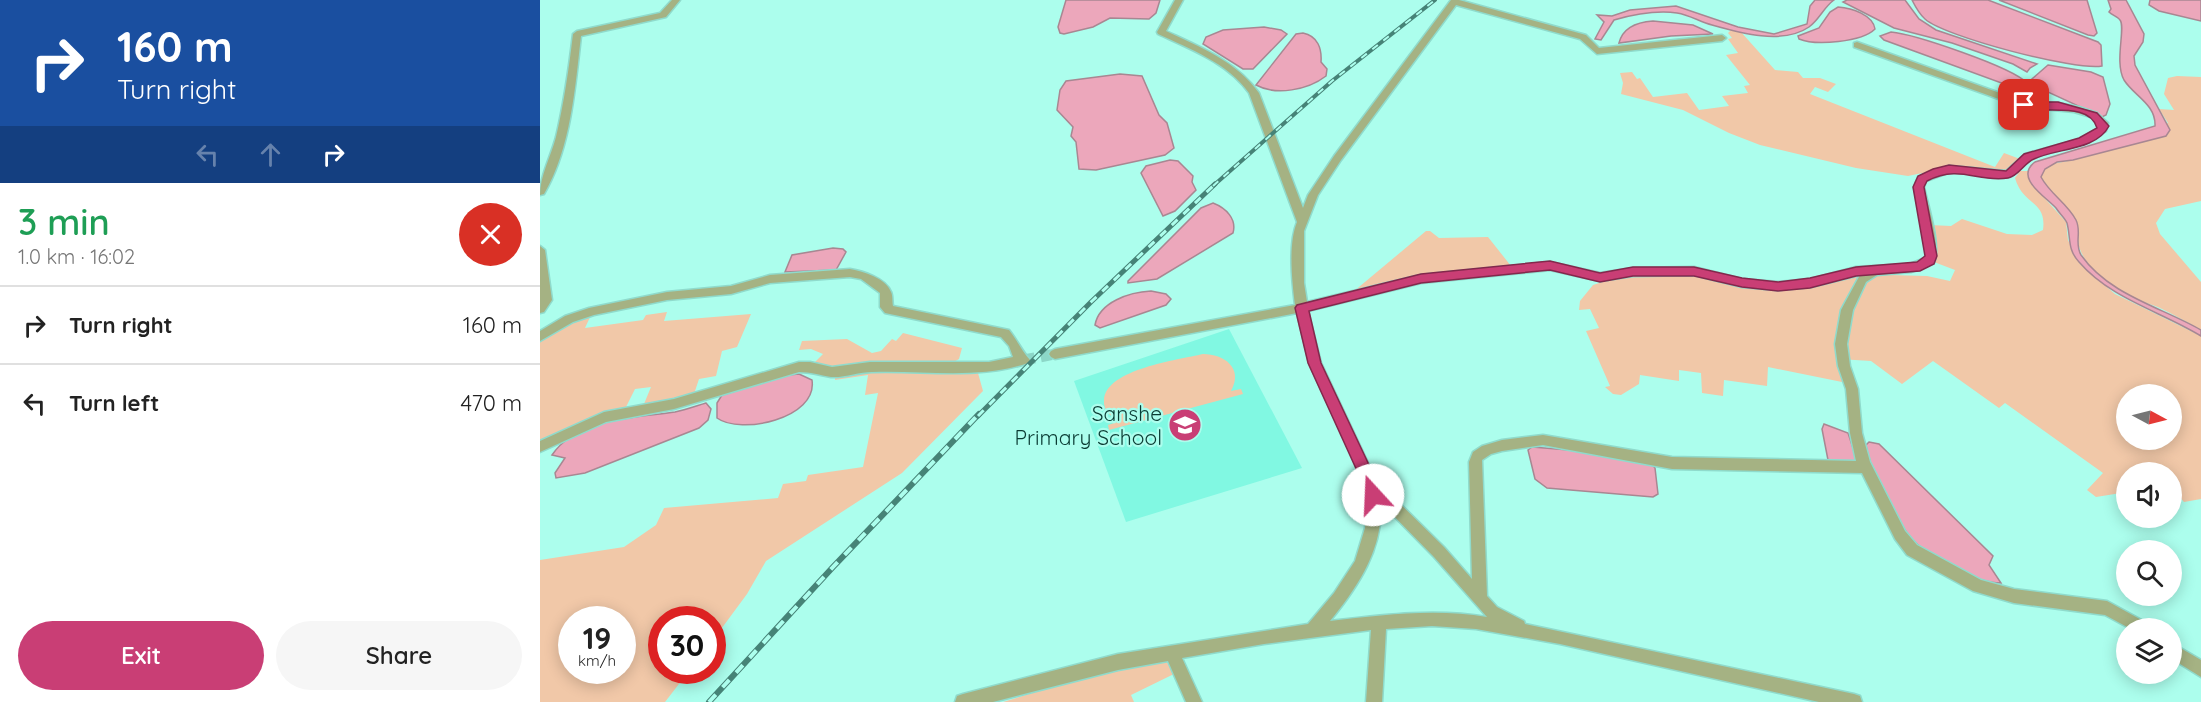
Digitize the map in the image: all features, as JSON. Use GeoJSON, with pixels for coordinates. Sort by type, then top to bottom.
{"type":"FeatureCollection","features":[{"type":"Feature","properties":{"kind":"street"},"geometry":{"type":"LineString","coordinates":[[540,192],[547,182],[555,156],[573,72],[577,34],[663,15],[676,0]]}},
{"type":"Feature","properties":{"kind":"street"},"geometry":{"type":"LineString","coordinates":[[1179,0],[1161,32],[1237,73],[1248,84],[1254,93],[1302,221]]}},
{"type":"Feature","properties":{"kind":"street"},"geometry":{"type":"LineString","coordinates":[[1312,631],[1362,563],[1373,529],[1374,506],[1371,484],[1315,363],[1301,308],[1298,253],[1302,221],[1313,195],[1336,158],[1455,1],[1583,37],[1597,51],[1722,38]]}},
{"type":"Feature","properties":{"kind":"street"},"geometry":{"type":"LineString","coordinates":[[1055,354],[1301,308],[1421,279],[1550,266],[1600,277],[1633,272],[1694,271],[1742,283],[1778,286],[1810,283],[1856,271],[1911,268],[1930,260],[1931,249],[1919,187],[1922,179],[1937,171],[1949,169],[1999,175],[2010,174],[2028,156],[2083,141],[2104,126],[2098,118],[2085,112],[2058,106],[2024,105],[1857,45]]}},
{"type":"Feature","properties":{"kind":"street"},"geometry":{"type":"LineString","coordinates":[[540,250],[546,300],[540,309]]}},
{"type":"Feature","properties":{"kind":"street"},"geometry":{"type":"LineString","coordinates":[[1874,271],[1861,280],[1847,310],[1841,344],[1844,366],[1852,389],[1856,433],[1865,467],[1900,535],[1912,550],[1978,586],[2014,596],[2107,608],[2124,618]]}},
{"type":"Feature","properties":{"kind":"street"},"geometry":{"type":"LineString","coordinates":[[540,337],[581,314],[656,298],[731,290],[770,279],[850,273],[864,275],[884,290],[886,307],[889,310],[1005,333],[1023,361],[989,367],[870,368],[832,372],[799,367],[674,404],[604,417],[540,447]]}},
{"type":"Feature","properties":{"kind":"street"},"geometry":{"type":"LineString","coordinates":[[1480,598],[1474,466],[1478,456],[1485,451],[1527,441],[1544,440],[1686,464],[1865,467]]}},
{"type":"Feature","properties":{"kind":"street"},"geometry":{"type":"LineString","coordinates":[[1371,484],[1439,552],[1492,612],[1530,632]]}},
{"type":"Feature","properties":{"kind":"street"},"geometry":{"type":"LineString","coordinates":[[963,702],[1089,668],[1172,653],[1379,622],[1456,620],[1530,632],[1854,702]]}},
{"type":"Feature","properties":{"kind":"street"},"geometry":{"type":"LineString","coordinates":[[1374,702],[1379,622]]}},
{"type":"Feature","properties":{"kind":"street"},"geometry":{"type":"LineString","coordinates":[[1172,653],[1194,702]]}},
{"type":"Feature","properties":{"kind":"street"},"geometry":{"type":"LineString","coordinates":[[2182,657],[2201,669]]}},
{"type":"Feature","properties":{"kind":"shaded area"},"geometry":{"type":"Polygon","coordinates":[[[1066,0],[1160,0],[1156,13],[1149,19],[1110,18],[1093,27],[1064,34],[1060,33],[1058,27],[1066,0]]]}},
{"type":"Feature","properties":{"kind":"shaded area"},"geometry":{"type":"Polygon","coordinates":[[[1815,0],[1834,0],[1809,27],[1787,35],[1748,34],[1708,24],[1682,14],[1653,12],[1614,20],[1601,40],[1595,39],[1604,22],[1597,15],[1612,16],[1630,10],[1676,6],[1738,27],[1774,34],[1807,24],[1810,6],[1815,0]]]}},
{"type":"Feature","properties":{"kind":"shaded area"},"geometry":{"type":"Polygon","coordinates":[[[1847,0],[1905,0],[1919,19],[1936,30],[2037,64],[2027,72],[2013,64],[1952,43],[1894,28],[1843,2],[1847,0]]]}},
{"type":"Feature","properties":{"kind":"shaded area"},"geometry":{"type":"Polygon","coordinates":[[[1912,0],[1988,0],[2098,42],[2101,45],[2102,66],[2040,58],[1957,35],[1925,19],[1912,0]]]}},
{"type":"Feature","properties":{"kind":"shaded area"},"geometry":{"type":"Polygon","coordinates":[[[1999,0],[2087,0],[2097,33],[2094,36],[2088,35],[1999,0]]]}},
{"type":"Feature","properties":{"kind":"shaded area"},"geometry":{"type":"Polygon","coordinates":[[[2108,0],[2126,0],[2144,34],[2143,42],[2134,56],[2135,65],[2170,130],[2166,136],[2057,162],[2045,169],[2041,177],[2076,220],[2079,251],[2093,269],[2136,299],[2201,330],[2201,336],[2137,304],[2092,275],[2073,253],[2065,219],[2034,186],[2028,174],[2029,168],[2035,162],[2155,126],[2152,112],[2128,86],[2121,73],[2121,24],[2119,19],[2109,12],[2111,9],[2108,0]]]}},
{"type":"Feature","properties":{"kind":"shaded area"},"geometry":{"type":"Polygon","coordinates":[[[2150,0],[2201,0],[2201,21],[2159,11],[2149,5],[2150,0]]]}},
{"type":"Feature","properties":{"kind":"shaded area"},"geometry":{"type":"Polygon","coordinates":[[[1838,7],[1866,16],[1875,29],[1860,37],[1838,42],[1799,39],[1798,36],[1819,28],[1830,12],[1838,7]]]}},
{"type":"Feature","properties":{"kind":"shaded area"},"geometry":{"type":"Polygon","coordinates":[[[1653,21],[1693,25],[1713,34],[1671,36],[1619,43],[1624,33],[1632,26],[1653,21]]]}},
{"type":"Feature","properties":{"kind":"shaded area"},"geometry":{"type":"Polygon","coordinates":[[[1264,27],[1281,30],[1287,34],[1253,69],[1243,69],[1203,44],[1206,37],[1223,30],[1264,27]]]}},
{"type":"Feature","properties":{"kind":"shaded area"},"geometry":{"type":"Polygon","coordinates":[[[1731,30],[1741,32],[1775,70],[1798,72],[1803,78],[1820,78],[1836,84],[1828,92],[1815,87],[1810,94],[1995,167],[2004,153],[2020,159],[2009,170],[2002,172],[1951,167],[1908,176],[1856,168],[1760,145],[1729,133],[1683,110],[1621,94],[1623,83],[1620,73],[1632,72],[1637,79],[1640,78],[1653,97],[1687,93],[1699,110],[1729,106],[1722,96],[1748,93],[1744,86],[1750,85],[1726,55],[1738,53],[1728,39],[1732,38],[1728,33],[1731,30]]]}},
{"type":"Feature","properties":{"kind":"shaded area"},"geometry":{"type":"Polygon","coordinates":[[[1891,32],[1940,45],[1983,60],[2018,76],[2027,83],[2026,92],[1884,40],[1880,36],[1891,32]]]}},
{"type":"Feature","properties":{"kind":"shaded area"},"geometry":{"type":"Polygon","coordinates":[[[1303,33],[1316,40],[1321,52],[1321,62],[1327,69],[1326,76],[1310,85],[1292,90],[1273,90],[1256,85],[1296,34],[1303,33]]]}},
{"type":"Feature","properties":{"kind":"shaded area"},"geometry":{"type":"Polygon","coordinates":[[[2048,65],[2091,72],[2103,77],[2110,104],[2106,115],[2102,117],[2037,87],[2032,79],[2048,65]]]}},
{"type":"Feature","properties":{"kind":"shaded area"},"geometry":{"type":"Polygon","coordinates":[[[1120,74],[1142,76],[1159,115],[1167,123],[1174,148],[1165,155],[1096,170],[1079,169],[1076,142],[1071,136],[1073,127],[1057,110],[1060,90],[1066,81],[1120,74]]]}},
{"type":"Feature","properties":{"kind":"shaded area"},"geometry":{"type":"Polygon","coordinates":[[[2201,77],[2201,201],[2165,209],[2156,223],[2160,234],[2201,282],[2201,330],[2160,308],[2126,295],[2100,277],[2081,251],[2078,242],[2079,233],[2069,210],[2056,199],[2041,177],[2045,169],[2052,164],[2073,160],[2168,123],[2159,109],[2174,110],[2164,94],[2168,78],[2201,77]]]}},
{"type":"Feature","properties":{"kind":"shaded area"},"geometry":{"type":"Polygon","coordinates":[[[1170,160],[1178,161],[1193,176],[1192,182],[1196,190],[1175,211],[1163,216],[1141,173],[1146,166],[1170,160]]]}},
{"type":"Feature","properties":{"kind":"shaded area"},"geometry":{"type":"Polygon","coordinates":[[[2020,171],[2028,171],[2031,183],[2066,222],[2068,240],[2080,264],[2115,294],[2201,336],[2201,499],[2184,502],[2182,500],[2182,462],[2116,462],[2116,494],[2096,497],[2087,490],[2103,473],[2005,403],[1999,408],[1933,361],[1902,384],[1871,361],[1839,359],[1847,383],[1768,367],[1767,386],[1724,380],[1723,396],[1702,393],[1701,373],[1679,370],[1679,381],[1640,375],[1639,384],[1621,395],[1613,394],[1605,387],[1610,386],[1586,331],[1599,328],[1590,309],[1579,310],[1580,301],[1593,285],[1609,280],[1651,275],[1707,277],[1775,290],[1806,288],[1852,274],[1927,276],[1950,281],[1955,270],[1934,262],[1930,225],[1951,226],[1962,219],[2007,234],[2032,235],[2043,230],[2043,220],[2038,208],[2019,187],[2015,178],[2020,171]]]}},
{"type":"Feature","properties":{"kind":"shaded area"},"geometry":{"type":"Polygon","coordinates":[[[1213,203],[1222,208],[1232,219],[1233,233],[1157,279],[1128,283],[1201,208],[1213,203]]]}},
{"type":"Feature","properties":{"kind":"shaded area"},"geometry":{"type":"Polygon","coordinates":[[[1426,231],[1430,231],[1439,238],[1488,237],[1511,266],[1404,279],[1353,292],[1426,231]]]}},
{"type":"Feature","properties":{"kind":"shaded area"},"geometry":{"type":"Polygon","coordinates":[[[833,248],[843,249],[846,252],[836,270],[785,272],[792,255],[833,248]]]}},
{"type":"Feature","properties":{"kind":"shaded area"},"geometry":{"type":"Polygon","coordinates":[[[1151,291],[1166,294],[1171,299],[1166,305],[1100,328],[1095,325],[1102,310],[1109,304],[1125,296],[1151,291]]]}},
{"type":"Feature","properties":{"kind":"shaded area"},"geometry":{"type":"Polygon","coordinates":[[[667,312],[664,321],[751,314],[737,347],[722,351],[716,376],[699,379],[694,394],[644,404],[651,387],[635,389],[626,407],[598,416],[540,445],[540,340],[567,324],[591,315],[585,328],[643,320],[646,315],[667,312]]]}},
{"type":"Feature","properties":{"kind":"shaded area","name":"Sanshe Primary School"},"geometry":{"type":"Polygon","coordinates":[[[1229,329],[1302,468],[1126,522],[1074,381],[1229,329]]]}},
{"type":"Feature","properties":{"kind":"shaded area"},"geometry":{"type":"Polygon","coordinates":[[[903,333],[962,348],[959,359],[950,364],[829,369],[814,363],[823,354],[811,349],[799,350],[802,341],[847,339],[872,353],[881,351],[892,339],[896,341],[903,333]]]}},
{"type":"Feature","properties":{"kind":"shaded area"},"geometry":{"type":"Polygon","coordinates":[[[1203,354],[1218,357],[1230,364],[1235,376],[1231,391],[1241,389],[1243,394],[1109,430],[1108,425],[1120,421],[1108,413],[1104,400],[1108,389],[1117,381],[1145,368],[1203,354]]]}},
{"type":"Feature","properties":{"kind":"shaded area"},"geometry":{"type":"Polygon","coordinates":[[[862,370],[978,373],[983,391],[902,473],[766,561],[747,594],[726,622],[726,606],[648,606],[648,684],[679,684],[665,702],[540,702],[540,560],[624,547],[656,525],[664,508],[778,498],[783,484],[806,481],[808,475],[863,467],[878,393],[865,395],[868,375],[835,380],[835,374],[862,370]]]}},
{"type":"Feature","properties":{"kind":"shaded area"},"geometry":{"type":"Polygon","coordinates":[[[799,374],[812,380],[811,394],[803,405],[791,414],[759,424],[742,425],[728,423],[717,418],[717,403],[722,395],[788,375],[799,374]]]}},
{"type":"Feature","properties":{"kind":"shaded area"},"geometry":{"type":"Polygon","coordinates":[[[706,403],[711,409],[708,420],[699,428],[585,473],[556,478],[555,473],[565,458],[552,455],[563,442],[577,433],[592,426],[625,418],[675,412],[706,403]]]}},
{"type":"Feature","properties":{"kind":"shaded area"},"geometry":{"type":"Polygon","coordinates":[[[1824,424],[1848,433],[1858,463],[1828,460],[1822,429],[1824,424]]]}},
{"type":"Feature","properties":{"kind":"shaded area"},"geometry":{"type":"Polygon","coordinates":[[[1869,442],[1879,444],[1993,556],[1989,565],[2001,583],[1980,579],[1956,570],[1917,544],[1902,525],[1879,483],[1868,455],[1866,445],[1869,442]]]}},
{"type":"Feature","properties":{"kind":"shaded area"},"geometry":{"type":"Polygon","coordinates":[[[1532,447],[1569,450],[1651,463],[1655,468],[1658,494],[1653,497],[1547,488],[1535,479],[1528,450],[1532,447]]]}},
{"type":"Feature","properties":{"kind":"shaded area"},"geometry":{"type":"Polygon","coordinates":[[[1166,661],[1174,674],[1131,695],[1134,702],[1003,702],[1081,678],[1166,661]]]}},
{"type":"Feature","properties":{"kind":"tunnel"},"geometry":{"type":"LineString","coordinates":[[1024,360],[1055,354]]}},
{"type":"Feature","properties":{"kind":"railway"},"geometry":{"type":"LineString","coordinates":[[1213,186],[1332,81],[1435,0]]}},
{"type":"Feature","properties":{"kind":"railway"},"geometry":{"type":"LineString","coordinates":[[978,416],[1091,302],[1215,184]]}},
{"type":"Feature","properties":{"kind":"railway"},"geometry":{"type":"LineString","coordinates":[[709,702],[833,567],[979,414]]}},
{"type":"Feature","properties":{"kind":"place","name":"Sanshe Primary School"},"geometry":{"type":"Point","coordinates":[1185,425]}},
{"type":"Feature","properties":{"kind":"route"},"geometry":{"type":"LineString","coordinates":[[1373,495],[1371,484],[1315,363],[1301,308],[1421,279],[1550,266],[1600,277],[1633,272],[1694,271],[1742,283],[1765,286],[1810,283],[1856,271],[1920,266],[1930,260],[1931,256],[1919,187],[1922,179],[1937,171],[1949,169],[1999,175],[2010,174],[2028,156],[2083,141],[2103,129],[2104,126],[2094,115],[2076,109],[2024,105]]}}]}
